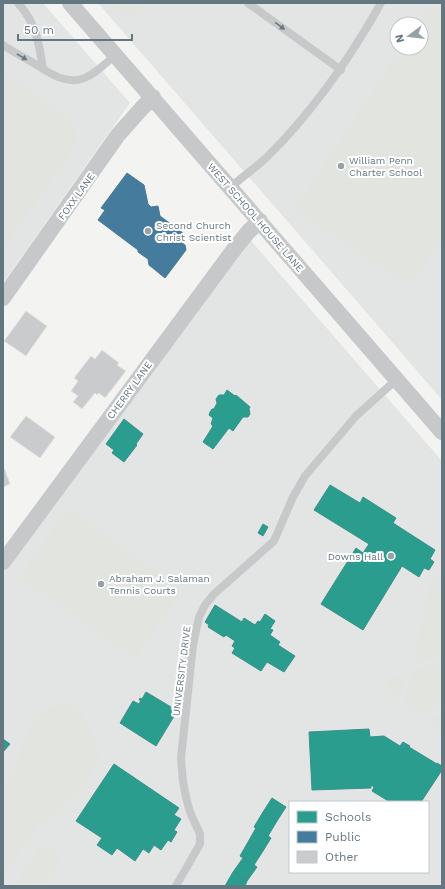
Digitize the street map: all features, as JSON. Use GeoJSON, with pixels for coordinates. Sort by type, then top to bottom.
{"type":"FeatureCollection","features":[{"type":"Feature","properties":{"kind":"street","name":"WEST SCHOOL HOUSE LANE"},"geometry":{"type":"LineString","coordinates":[[70,3],[116,54],[442,432]]}},
{"type":"Feature","properties":{"kind":"street","name":"FOXX LANE"},"geometry":{"type":"LineString","coordinates":[[3,298],[118,135],[153,98]]}},
{"type":"Feature","properties":{"kind":"street","name":"CHERRY LANE"},"geometry":{"type":"LineString","coordinates":[[3,562],[235,248],[249,231],[260,221]]}},
{"type":"Feature","properties":{"kind":"lane"},"geometry":{"type":"LineString","coordinates":[[18,3],[26,12],[35,31],[43,69]]}},
{"type":"Feature","properties":{"kind":"lane"},"geometry":{"type":"LineString","coordinates":[[248,3],[340,70]]}},
{"type":"Feature","properties":{"kind":"lane"},"geometry":{"type":"LineString","coordinates":[[230,187],[265,158],[287,136],[314,105],[340,70],[381,3]]}},
{"type":"Feature","properties":{"kind":"lane"},"geometry":{"type":"LineString","coordinates":[[3,44],[15,53],[57,78],[64,80],[82,79],[95,73],[116,54]]}},
{"type":"Feature","properties":{"kind":"lane","name":"UNIVERSITY DRIVE"},"geometry":{"type":"LineString","coordinates":[[175,886],[200,844],[201,838],[190,812],[182,782],[180,758],[193,645],[198,617],[214,594],[274,541],[293,497],[305,476],[356,416],[396,380]]}},
{"type":"Feature","properties":{"kind":"shaded area"},"geometry":{"type":"Polygon","coordinates":[[[3,3],[43,3],[130,103],[3,283],[3,3]]]}},
{"type":"Feature","properties":{"kind":"shaded area","name":"William Penn Charter School"},"geometry":{"type":"Polygon","coordinates":[[[98,3],[442,3],[442,400],[98,3]]]}},
{"type":"Feature","properties":{"kind":"shaded area"},"geometry":{"type":"Polygon","coordinates":[[[111,3],[149,3],[128,22],[111,3]]]}},
{"type":"Feature","properties":{"kind":"shaded area"},"geometry":{"type":"Polygon","coordinates":[[[429,6],[442,15],[442,241],[411,287],[294,209],[396,56],[429,56],[429,16],[422,16],[429,6]]]}},
{"type":"Feature","properties":{"kind":"shaded area"},"geometry":{"type":"Polygon","coordinates":[[[3,71],[74,122],[77,144],[3,250],[3,71]]]}},
{"type":"Feature","properties":{"kind":"shaded area"},"geometry":{"type":"Polygon","coordinates":[[[246,235],[442,461],[442,886],[3,886],[3,565],[246,235]]]}},
{"type":"Feature","properties":{"kind":"shaded area","name":"Abraham J. Salaman Tennis Courts"},"geometry":{"type":"Polygon","coordinates":[[[67,508],[183,590],[135,659],[19,577],[67,508]]]}},
{"type":"Feature","properties":{"kind":"shaded area"},"geometry":{"type":"Polygon","coordinates":[[[433,576],[442,582],[442,656],[418,663],[413,658],[433,576]]]}},
{"type":"Feature","properties":{"kind":"shaded area"},"geometry":{"type":"Polygon","coordinates":[[[442,660],[442,702],[431,704],[430,711],[415,714],[404,703],[411,671],[442,660]]]}},
{"type":"Feature","properties":{"kind":"shaded area"},"geometry":{"type":"Polygon","coordinates":[[[405,673],[404,687],[398,699],[384,681],[405,673]]]}},
{"type":"Feature","properties":{"kind":"shaded area"},"geometry":{"type":"Polygon","coordinates":[[[65,700],[81,712],[90,728],[98,748],[98,763],[90,778],[52,821],[40,824],[3,879],[3,785],[14,775],[22,740],[31,725],[42,712],[65,700]]]}},
{"type":"Feature","properties":{"kind":"shaded area"},"geometry":{"type":"Polygon","coordinates":[[[442,714],[442,733],[422,719],[442,714]]]}},
{"type":"Feature","properties":{"kind":"shaded area"},"geometry":{"type":"Polygon","coordinates":[[[41,844],[62,858],[44,886],[14,886],[41,844]]]}},
{"type":"Feature","properties":{"kind":"building: Schools"},"geometry":{"type":"Polygon","coordinates":[[[227,390],[235,396],[236,395],[250,407],[250,414],[248,417],[243,417],[233,431],[229,428],[213,449],[203,442],[213,426],[211,424],[213,418],[209,415],[217,403],[216,399],[219,395],[224,395],[227,390]]]}},
{"type":"Feature","properties":{"kind":"building: Schools"},"geometry":{"type":"Polygon","coordinates":[[[124,419],[143,434],[136,444],[137,445],[124,462],[112,453],[114,450],[106,444],[124,419]]]}},
{"type":"Feature","properties":{"kind":"building: Schools","name":"Downs Hall"},"geometry":{"type":"Polygon","coordinates":[[[330,485],[360,503],[363,497],[396,518],[393,523],[435,550],[430,559],[434,562],[429,570],[424,568],[419,577],[402,566],[363,630],[321,604],[356,548],[363,553],[369,544],[314,510],[330,485]]]}},
{"type":"Feature","properties":{"kind":"building: Schools"},"geometry":{"type":"Polygon","coordinates":[[[263,524],[268,527],[263,536],[258,533],[263,524]]]}},
{"type":"Feature","properties":{"kind":"building: Schools"},"geometry":{"type":"Polygon","coordinates":[[[215,605],[242,622],[244,618],[255,625],[258,621],[260,622],[265,614],[275,621],[270,629],[273,630],[270,635],[280,642],[278,645],[295,656],[284,672],[267,662],[261,671],[232,653],[235,648],[232,646],[235,641],[226,635],[224,637],[208,627],[209,625],[205,622],[215,605]]]}},
{"type":"Feature","properties":{"kind":"building: Schools"},"geometry":{"type":"Polygon","coordinates":[[[146,692],[171,707],[170,709],[176,713],[156,746],[120,723],[133,701],[139,704],[141,700],[139,700],[140,698],[142,699],[146,692]]]}},
{"type":"Feature","properties":{"kind":"building: Schools"},"geometry":{"type":"Polygon","coordinates":[[[369,729],[370,737],[384,736],[400,746],[403,742],[442,766],[442,770],[422,801],[388,801],[372,791],[374,787],[371,785],[371,788],[312,790],[309,732],[369,729]]]}},
{"type":"Feature","properties":{"kind":"building: Schools"},"geometry":{"type":"Polygon","coordinates":[[[3,739],[10,744],[3,752],[3,739]]]}},
{"type":"Feature","properties":{"kind":"building: Schools"},"geometry":{"type":"Polygon","coordinates":[[[114,764],[179,808],[174,815],[181,819],[174,830],[177,832],[171,842],[168,840],[161,850],[154,845],[149,853],[143,849],[135,861],[117,848],[112,855],[97,845],[102,838],[76,821],[114,764]]]}},
{"type":"Feature","properties":{"kind":"building: Schools"},"geometry":{"type":"Polygon","coordinates":[[[272,798],[286,807],[277,821],[263,812],[272,798]]]}},
{"type":"Feature","properties":{"kind":"building: Schools"},"geometry":{"type":"Polygon","coordinates":[[[263,812],[277,821],[268,836],[254,827],[263,812]]]}},
{"type":"Feature","properties":{"kind":"building: Schools"},"geometry":{"type":"Polygon","coordinates":[[[256,828],[271,838],[263,851],[248,842],[256,828]]]}},
{"type":"Feature","properties":{"kind":"building: Schools"},"geometry":{"type":"Polygon","coordinates":[[[248,842],[263,851],[254,865],[240,856],[248,842]]]}},
{"type":"Feature","properties":{"kind":"building: Schools"},"geometry":{"type":"Polygon","coordinates":[[[243,858],[257,867],[247,881],[233,872],[243,858]]]}},
{"type":"Feature","properties":{"kind":"building: Schools"},"geometry":{"type":"Polygon","coordinates":[[[233,872],[247,881],[245,886],[225,886],[233,872]]]}},
{"type":"Feature","properties":{"kind":"building: Public"},"geometry":{"type":"Polygon","coordinates":[[[127,173],[144,185],[148,204],[151,207],[158,206],[160,216],[183,233],[178,240],[185,245],[186,250],[165,278],[149,265],[148,259],[138,252],[138,250],[98,220],[105,210],[101,208],[127,173]]]}},
{"type":"Feature","properties":{"kind":"building: Other"},"geometry":{"type":"Polygon","coordinates":[[[26,311],[47,326],[26,356],[4,341],[26,311]]]}},
{"type":"Feature","properties":{"kind":"building: Other"},"geometry":{"type":"Polygon","coordinates":[[[102,350],[119,363],[117,365],[126,371],[105,398],[99,393],[97,395],[95,393],[82,409],[73,402],[78,396],[71,391],[78,381],[74,378],[91,356],[95,359],[102,350]]]}},
{"type":"Feature","properties":{"kind":"building: Other"},"geometry":{"type":"Polygon","coordinates":[[[26,416],[55,437],[40,458],[10,437],[26,416]]]}},
{"type":"Feature","properties":{"kind":"building: Other"},"geometry":{"type":"Polygon","coordinates":[[[3,465],[10,484],[3,487],[3,465]]]}},
{"type":"Feature","properties":{"kind":"place","name":"William Penn Charter School"},"geometry":{"type":"Point","coordinates":[341,166]}},
{"type":"Feature","properties":{"kind":"place","name":"Second Church Christ Scientist"},"geometry":{"type":"Point","coordinates":[148,231]}},
{"type":"Feature","properties":{"kind":"place","name":"Downs Hall"},"geometry":{"type":"Point","coordinates":[391,556]}},
{"type":"Feature","properties":{"kind":"place","name":"Abraham J. Salaman Tennis Courts"},"geometry":{"type":"Point","coordinates":[101,584]}}]}
